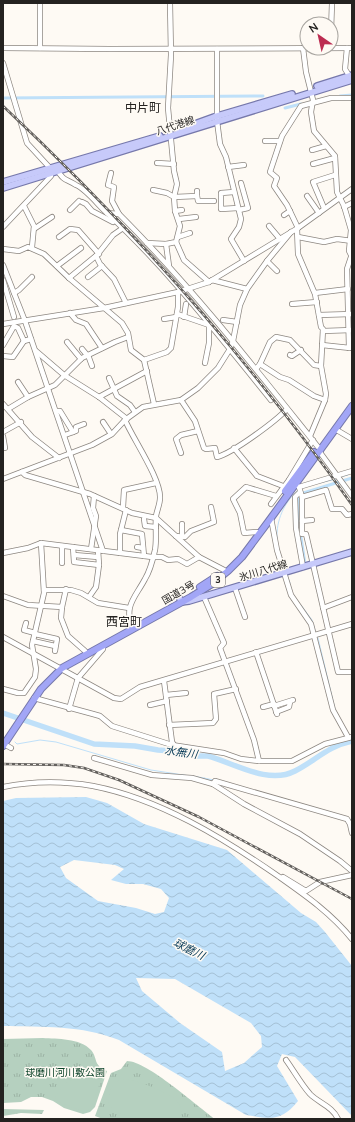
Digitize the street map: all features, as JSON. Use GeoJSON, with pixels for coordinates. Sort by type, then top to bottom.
{"type":"FeatureCollection","features":[{"type":"Feature","properties":{"kind":"highway","name":"国道3号"},"geometry":{"type":"LineString","coordinates":[[3,743],[32,699],[39,685],[85,651],[181,600],[192,597],[212,584],[242,557],[271,518],[298,489],[319,449],[352,401]]}},
{"type":"Feature","properties":{"kind":"highway","name":"国道3号"},"geometry":{"type":"LineString","coordinates":[[319,449],[352,406]]}},
{"type":"Feature","properties":{"kind":"highway","name":"国道3号"},"geometry":{"type":"LineString","coordinates":[[192,597],[224,570],[241,553],[257,532],[298,489]]}},
{"type":"Feature","properties":{"kind":"highway","name":"国道3号"},"geometry":{"type":"LineString","coordinates":[[61,668],[103,646],[132,627]]}},
{"type":"Feature","properties":{"kind":"main road","name":"八代港線"},"geometry":{"type":"LineString","coordinates":[[3,182],[53,170],[171,135],[217,119],[351,78]]}},
{"type":"Feature","properties":{"kind":"main road","name":"八代港線"},"geometry":{"type":"LineString","coordinates":[[3,188],[53,170]]}},
{"type":"Feature","properties":{"kind":"main road","name":"氷川八代線"},"geometry":{"type":"LineString","coordinates":[[192,597],[204,597],[352,552]]}},
{"type":"Feature","properties":{"kind":"street"},"geometry":{"type":"LineString","coordinates":[[40,3],[40,48]]}},
{"type":"Feature","properties":{"kind":"street"},"geometry":{"type":"LineString","coordinates":[[170,3],[168,100],[177,184],[174,197],[174,211],[179,219],[180,226],[177,239],[184,260],[210,281],[247,289]]}},
{"type":"Feature","properties":{"kind":"street"},"geometry":{"type":"LineString","coordinates":[[332,3],[332,16]]}},
{"type":"Feature","properties":{"kind":"street"},"geometry":{"type":"LineString","coordinates":[[3,48],[299,48]]}},
{"type":"Feature","properties":{"kind":"street"},"geometry":{"type":"LineString","coordinates":[[349,48],[345,69],[351,78]]}},
{"type":"Feature","properties":{"kind":"street"},"geometry":{"type":"LineString","coordinates":[[217,49],[217,119],[220,144],[228,168],[241,221],[231,239],[244,261]]}},
{"type":"Feature","properties":{"kind":"street"},"geometry":{"type":"LineString","coordinates":[[304,56],[312,102],[314,131],[332,151],[335,158],[337,192],[351,226],[352,257],[347,269],[351,348],[322,346]]}},
{"type":"Feature","properties":{"kind":"street"},"geometry":{"type":"LineString","coordinates":[[3,63],[27,143],[62,178],[77,185],[107,213],[230,349],[271,400]]}},
{"type":"Feature","properties":{"kind":"street"},"geometry":{"type":"LineString","coordinates":[[310,436],[325,400],[326,394],[321,366],[323,331],[315,293],[298,254],[298,228],[290,211],[274,186],[277,178],[270,172],[280,141],[301,106],[331,98],[352,98]]}},
{"type":"Feature","properties":{"kind":"street"},"geometry":{"type":"LineString","coordinates":[[265,141],[280,141]]}},
{"type":"Feature","properties":{"kind":"street"},"geometry":{"type":"LineString","coordinates":[[312,150],[326,146]]}},
{"type":"Feature","properties":{"kind":"street"},"geometry":{"type":"LineString","coordinates":[[313,164],[335,158]]}},
{"type":"Feature","properties":{"kind":"street"},"geometry":{"type":"LineString","coordinates":[[157,162],[174,164]]}},
{"type":"Feature","properties":{"kind":"street"},"geometry":{"type":"LineString","coordinates":[[228,168],[244,165]]}},
{"type":"Feature","properties":{"kind":"street"},"geometry":{"type":"LineString","coordinates":[[3,227],[51,176],[53,170]]}},
{"type":"Feature","properties":{"kind":"street"},"geometry":{"type":"LineString","coordinates":[[111,173],[108,185],[114,187],[112,201],[119,214],[169,266],[233,341],[310,436],[352,496]]}},
{"type":"Feature","properties":{"kind":"street"},"geometry":{"type":"LineString","coordinates":[[324,208],[313,182],[335,175]]}},
{"type":"Feature","properties":{"kind":"street"},"geometry":{"type":"LineString","coordinates":[[234,192],[221,193],[221,209],[248,208],[241,183]]}},
{"type":"Feature","properties":{"kind":"street"},"geometry":{"type":"LineString","coordinates":[[3,324],[104,308],[189,289],[210,281],[292,232],[319,213],[339,196],[352,188]]}},
{"type":"Feature","properties":{"kind":"street"},"geometry":{"type":"LineString","coordinates":[[153,190],[168,193],[174,197],[197,193],[198,201],[214,201]]}},
{"type":"Feature","properties":{"kind":"street"},"geometry":{"type":"LineString","coordinates":[[307,196],[319,213]]}},
{"type":"Feature","properties":{"kind":"street"},"geometry":{"type":"LineString","coordinates":[[70,210],[80,202],[86,204],[92,211],[112,221],[122,229]]}},
{"type":"Feature","properties":{"kind":"street"},"geometry":{"type":"LineString","coordinates":[[344,207],[352,203]]}},
{"type":"Feature","properties":{"kind":"street"},"geometry":{"type":"LineString","coordinates":[[24,206],[34,229],[32,247]]}},
{"type":"Feature","properties":{"kind":"street"},"geometry":{"type":"LineString","coordinates":[[174,211],[182,210]]}},
{"type":"Feature","properties":{"kind":"street"},"geometry":{"type":"LineString","coordinates":[[284,215],[290,211]]}},
{"type":"Feature","properties":{"kind":"street"},"geometry":{"type":"LineString","coordinates":[[107,213],[119,214]]}},
{"type":"Feature","properties":{"kind":"street"},"geometry":{"type":"LineString","coordinates":[[34,229],[52,217]]}},
{"type":"Feature","properties":{"kind":"street"},"geometry":{"type":"LineString","coordinates":[[179,219],[196,217]]}},
{"type":"Feature","properties":{"kind":"street"},"geometry":{"type":"LineString","coordinates":[[269,226],[280,239]]}},
{"type":"Feature","properties":{"kind":"street"},"geometry":{"type":"LineString","coordinates":[[59,237],[70,229],[78,230],[97,255],[102,266],[114,279],[126,303]]}},
{"type":"Feature","properties":{"kind":"street"},"geometry":{"type":"LineString","coordinates":[[69,278],[97,255],[113,235],[122,229]]}},
{"type":"Feature","properties":{"kind":"street"},"geometry":{"type":"LineString","coordinates":[[3,479],[92,446],[111,434],[135,412],[154,404],[171,403],[181,400],[198,388],[218,368],[230,349],[233,341],[235,322],[247,289],[267,261],[292,232]]}},
{"type":"Feature","properties":{"kind":"street"},"geometry":{"type":"LineString","coordinates":[[147,242],[166,244],[190,233]]}},
{"type":"Feature","properties":{"kind":"street"},"geometry":{"type":"LineString","coordinates":[[298,238],[324,242],[337,239],[351,240]]}},
{"type":"Feature","properties":{"kind":"street"},"geometry":{"type":"LineString","coordinates":[[166,244],[169,266]]}},
{"type":"Feature","properties":{"kind":"street"},"geometry":{"type":"LineString","coordinates":[[3,249],[19,251],[22,248],[32,247],[44,254],[69,278],[122,323],[128,337],[131,350],[144,360],[154,404]]}},
{"type":"Feature","properties":{"kind":"street"},"geometry":{"type":"LineString","coordinates":[[57,266],[81,248]]}},
{"type":"Feature","properties":{"kind":"street"},"geometry":{"type":"LineString","coordinates":[[267,261],[277,271]]}},
{"type":"Feature","properties":{"kind":"street"},"geometry":{"type":"LineString","coordinates":[[3,265],[4,272],[25,321],[85,492],[103,551]]}},
{"type":"Feature","properties":{"kind":"street"},"geometry":{"type":"LineString","coordinates":[[88,277],[102,266]]}},
{"type":"Feature","properties":{"kind":"street"},"geometry":{"type":"LineString","coordinates":[[8,299],[15,295],[32,277]]}},
{"type":"Feature","properties":{"kind":"street"},"geometry":{"type":"LineString","coordinates":[[3,280],[14,317]]}},
{"type":"Feature","properties":{"kind":"street"},"geometry":{"type":"LineString","coordinates":[[315,293],[348,289]]}},
{"type":"Feature","properties":{"kind":"street"},"geometry":{"type":"LineString","coordinates":[[144,360],[167,352],[171,348],[179,291]]}},
{"type":"Feature","properties":{"kind":"street"},"geometry":{"type":"LineString","coordinates":[[292,304],[317,302]]}},
{"type":"Feature","properties":{"kind":"street"},"geometry":{"type":"LineString","coordinates":[[184,317],[186,304]]}},
{"type":"Feature","properties":{"kind":"street"},"geometry":{"type":"LineString","coordinates":[[70,313],[76,320],[86,324],[102,348]]}},
{"type":"Feature","properties":{"kind":"street"},"geometry":{"type":"LineString","coordinates":[[319,315],[350,314]]}},
{"type":"Feature","properties":{"kind":"street"},"geometry":{"type":"LineString","coordinates":[[164,319],[176,316],[184,317],[209,325],[209,343],[205,363]]}},
{"type":"Feature","properties":{"kind":"street"},"geometry":{"type":"LineString","coordinates":[[223,320],[235,322]]}},
{"type":"Feature","properties":{"kind":"street"},"geometry":{"type":"LineString","coordinates":[[3,345],[14,326],[18,328],[24,341]]}},
{"type":"Feature","properties":{"kind":"street"},"geometry":{"type":"LineString","coordinates":[[168,329],[174,330]]}},
{"type":"Feature","properties":{"kind":"street"},"geometry":{"type":"LineString","coordinates":[[323,331],[350,330]]}},
{"type":"Feature","properties":{"kind":"street"},"geometry":{"type":"LineString","coordinates":[[8,409],[28,397],[48,389],[81,359],[128,337]]}},
{"type":"Feature","properties":{"kind":"street"},"geometry":{"type":"LineString","coordinates":[[256,369],[260,364],[270,342],[276,337],[290,340],[314,365],[321,366]]}},
{"type":"Feature","properties":{"kind":"street"},"geometry":{"type":"LineString","coordinates":[[3,356],[13,357],[24,341],[31,339]]}},
{"type":"Feature","properties":{"kind":"street"},"geometry":{"type":"LineString","coordinates":[[67,342],[81,359]]}},
{"type":"Feature","properties":{"kind":"street"},"geometry":{"type":"LineString","coordinates":[[82,349],[88,355],[92,366]]}},
{"type":"Feature","properties":{"kind":"street"},"geometry":{"type":"LineString","coordinates":[[35,350],[64,376],[99,397],[126,420],[156,483],[160,497],[156,518],[155,549],[146,578],[137,590],[129,608],[128,620],[132,627]]}},
{"type":"Feature","properties":{"kind":"street"},"geometry":{"type":"LineString","coordinates":[[290,355],[292,356],[301,350]]}},
{"type":"Feature","properties":{"kind":"street"},"geometry":{"type":"LineString","coordinates":[[260,364],[314,396],[325,400]]}},
{"type":"Feature","properties":{"kind":"street"},"geometry":{"type":"LineString","coordinates":[[99,397],[147,371]]}},
{"type":"Feature","properties":{"kind":"street"},"geometry":{"type":"LineString","coordinates":[[109,378],[117,396],[130,405],[135,412]]}},
{"type":"Feature","properties":{"kind":"street"},"geometry":{"type":"LineString","coordinates":[[18,382],[28,397]]}},
{"type":"Feature","properties":{"kind":"street"},"geometry":{"type":"LineString","coordinates":[[181,400],[195,421],[204,448],[206,450],[215,448],[217,456],[234,448],[270,424],[287,409]]}},
{"type":"Feature","properties":{"kind":"street"},"geometry":{"type":"LineString","coordinates":[[3,404],[21,422],[32,437],[59,458]]}},
{"type":"Feature","properties":{"kind":"street"},"geometry":{"type":"LineString","coordinates":[[56,411],[60,411],[73,432]]}},
{"type":"Feature","properties":{"kind":"street"},"geometry":{"type":"LineString","coordinates":[[3,432],[21,422]]}},
{"type":"Feature","properties":{"kind":"street"},"geometry":{"type":"LineString","coordinates":[[103,422],[111,434]]}},
{"type":"Feature","properties":{"kind":"street"},"geometry":{"type":"LineString","coordinates":[[65,435],[73,432],[76,427],[84,424]]}},
{"type":"Feature","properties":{"kind":"street"},"geometry":{"type":"LineString","coordinates":[[335,429],[352,439]]}},
{"type":"Feature","properties":{"kind":"street"},"geometry":{"type":"LineString","coordinates":[[181,453],[176,439],[181,435],[198,431]]}},
{"type":"Feature","properties":{"kind":"street"},"geometry":{"type":"LineString","coordinates":[[3,436],[5,448]]}},
{"type":"Feature","properties":{"kind":"street"},"geometry":{"type":"LineString","coordinates":[[303,567],[296,528],[295,496],[313,440]]}},
{"type":"Feature","properties":{"kind":"street"},"geometry":{"type":"LineString","coordinates":[[234,448],[257,476],[283,486],[298,489],[326,490],[332,509],[342,510],[347,515],[352,514]]}},
{"type":"Feature","properties":{"kind":"street"},"geometry":{"type":"LineString","coordinates":[[298,489],[340,479],[352,471]]}},
{"type":"Feature","properties":{"kind":"street"},"geometry":{"type":"LineString","coordinates":[[22,472],[25,475],[85,492],[132,513],[156,518],[199,557],[224,570]]}},
{"type":"Feature","properties":{"kind":"street"},"geometry":{"type":"LineString","coordinates":[[120,553],[125,509],[124,490],[156,483]]}},
{"type":"Feature","properties":{"kind":"street"},"geometry":{"type":"LineString","coordinates":[[271,504],[283,486]]}},
{"type":"Feature","properties":{"kind":"street"},"geometry":{"type":"LineString","coordinates":[[257,532],[244,533],[240,513],[233,499],[246,487],[276,496]]}},
{"type":"Feature","properties":{"kind":"street"},"geometry":{"type":"LineString","coordinates":[[298,489],[302,534],[306,534],[338,672],[340,674],[352,672]]}},
{"type":"Feature","properties":{"kind":"street"},"geometry":{"type":"LineString","coordinates":[[91,548],[96,516],[93,508],[94,496]]}},
{"type":"Feature","properties":{"kind":"street"},"geometry":{"type":"LineString","coordinates":[[176,536],[185,537],[191,531],[214,522],[211,507]]}},
{"type":"Feature","properties":{"kind":"street"},"geometry":{"type":"LineString","coordinates":[[32,699],[100,716],[112,726],[176,746],[224,753],[241,759],[259,761],[292,761],[325,744],[350,737],[333,710],[315,634],[310,620],[294,601],[277,550],[271,518]]}},
{"type":"Feature","properties":{"kind":"street"},"geometry":{"type":"LineString","coordinates":[[144,519],[145,526],[156,527]]}},
{"type":"Feature","properties":{"kind":"street"},"geometry":{"type":"LineString","coordinates":[[302,521],[312,520]]}},
{"type":"Feature","properties":{"kind":"street"},"geometry":{"type":"LineString","coordinates":[[182,524],[182,536]]}},
{"type":"Feature","properties":{"kind":"street"},"geometry":{"type":"LineString","coordinates":[[122,530],[142,534],[144,556]]}},
{"type":"Feature","properties":{"kind":"street"},"geometry":{"type":"LineString","coordinates":[[3,553],[41,544],[91,548],[103,551],[162,557],[168,560],[178,559],[187,564],[199,557]]}},
{"type":"Feature","properties":{"kind":"street"},"geometry":{"type":"LineString","coordinates":[[3,688],[18,693],[24,693],[34,676],[36,664],[33,641],[42,606],[44,590],[41,544]]}},
{"type":"Feature","properties":{"kind":"street"},"geometry":{"type":"LineString","coordinates":[[62,546],[62,564]]}},
{"type":"Feature","properties":{"kind":"street"},"geometry":{"type":"LineString","coordinates":[[73,547],[74,562],[99,565]]}},
{"type":"Feature","properties":{"kind":"street"},"geometry":{"type":"LineString","coordinates":[[137,547],[143,548]]}},
{"type":"Feature","properties":{"kind":"street"},"geometry":{"type":"LineString","coordinates":[[89,597],[96,587],[99,565],[98,550]]}},
{"type":"Feature","properties":{"kind":"street"},"geometry":{"type":"LineString","coordinates":[[74,555],[98,557]]}},
{"type":"Feature","properties":{"kind":"street"},"geometry":{"type":"LineString","coordinates":[[235,588],[245,617]]}},
{"type":"Feature","properties":{"kind":"street"},"geometry":{"type":"LineString","coordinates":[[44,590],[66,589],[89,597],[98,603],[129,608]]}},
{"type":"Feature","properties":{"kind":"street"},"geometry":{"type":"LineString","coordinates":[[66,589],[61,618],[68,636],[85,651]]}},
{"type":"Feature","properties":{"kind":"street"},"geometry":{"type":"LineString","coordinates":[[3,596],[28,605],[62,607]]}},
{"type":"Feature","properties":{"kind":"street"},"geometry":{"type":"LineString","coordinates":[[204,597],[224,643],[220,648],[254,740],[259,761]]}},
{"type":"Feature","properties":{"kind":"street"},"geometry":{"type":"LineString","coordinates":[[323,608],[352,597]]}},
{"type":"Feature","properties":{"kind":"street"},"geometry":{"type":"LineString","coordinates":[[26,623],[24,630],[57,639],[55,648],[33,641]]}},
{"type":"Feature","properties":{"kind":"street"},"geometry":{"type":"LineString","coordinates":[[3,637],[114,698],[121,699],[140,687],[352,624]]}},
{"type":"Feature","properties":{"kind":"street"},"geometry":{"type":"LineString","coordinates":[[68,708],[78,678],[103,648],[103,646]]}},
{"type":"Feature","properties":{"kind":"street"},"geometry":{"type":"LineString","coordinates":[[256,652],[274,705],[276,713],[289,708],[291,701],[274,705],[263,707]]}},
{"type":"Feature","properties":{"kind":"street"},"geometry":{"type":"LineString","coordinates":[[164,681],[172,742],[176,746]]}},
{"type":"Feature","properties":{"kind":"street"},"geometry":{"type":"LineString","coordinates":[[169,724],[214,723],[216,719],[214,694],[236,689]]}},
{"type":"Feature","properties":{"kind":"street"},"geometry":{"type":"LineString","coordinates":[[150,705],[167,698],[186,693]]}},
{"type":"Feature","properties":{"kind":"street"},"geometry":{"type":"LineString","coordinates":[[3,743],[11,748]]}},
{"type":"Feature","properties":{"kind":"street"},"geometry":{"type":"LineString","coordinates":[[94,758],[152,775],[192,778],[214,782],[347,819],[352,833]]}},
{"type":"Feature","properties":{"kind":"street"},"geometry":{"type":"LineString","coordinates":[[3,787],[50,782],[94,786],[126,796],[192,824],[306,891],[320,882],[352,875]]}},
{"type":"Feature","properties":{"kind":"street"},"geometry":{"type":"LineString","coordinates":[[214,782],[244,804],[300,834],[352,871]]}},
{"type":"Feature","properties":{"kind":"street"},"geometry":{"type":"LineString","coordinates":[[268,870],[321,907],[352,939]]}},
{"type":"Feature","properties":{"kind":"street"},"geometry":{"type":"LineString","coordinates":[[286,1060],[309,1093],[318,1101],[334,1111],[338,1119]]}},
{"type":"Feature","properties":{"kind":"green space","name":"球磨川河川敷公園"},"geometry":{"type":"Polygon","coordinates":[[[3,1039],[61,1039],[81,1043],[91,1050],[100,1067],[107,1071],[95,1107],[90,1112],[83,1114],[64,1108],[53,1101],[42,1097],[31,1097],[21,1102],[3,1103],[3,1039]]]}},
{"type":"Feature","properties":{"kind":"green space"},"geometry":{"type":"Polygon","coordinates":[[[127,1061],[147,1068],[172,1085],[215,1119],[103,1119],[95,1116],[111,1073],[121,1069],[127,1061]]]}},
{"type":"Feature","properties":{"kind":"green space"},"geometry":{"type":"Polygon","coordinates":[[[85,1076],[101,1080],[91,1108],[84,1112],[55,1099],[68,1082],[85,1076]]]}},
{"type":"Feature","properties":{"kind":"green space"},"geometry":{"type":"Polygon","coordinates":[[[121,1079],[142,1083],[173,1097],[181,1107],[181,1119],[149,1119],[124,1114],[115,1110],[109,1104],[109,1095],[113,1085],[121,1079]]]}},
{"type":"Feature","properties":{"kind":"green space"},"geometry":{"type":"Polygon","coordinates":[[[3,1109],[44,1110],[42,1114],[21,1113],[3,1116],[3,1109]]]}},
{"type":"Feature","properties":{"kind":"water","name":"球磨川"},"geometry":{"type":"Polygon","coordinates":[[[86,797],[107,803],[144,824],[227,850],[301,913],[316,922],[352,966],[352,1116],[295,1057],[282,1054],[277,1066],[298,1101],[292,1108],[281,1116],[269,1118],[246,1115],[119,1040],[105,1035],[76,1029],[3,1026],[3,801],[16,798],[86,797]],[[74,860],[60,867],[66,878],[98,901],[136,908],[155,914],[164,912],[169,898],[161,889],[143,884],[126,884],[111,880],[124,869],[115,865],[74,860]],[[136,978],[142,991],[180,1023],[222,1052],[225,1071],[244,1063],[262,1047],[261,1036],[251,1023],[175,979],[136,978]]]}},
{"type":"Feature","properties":{"kind":"waterway"},"geometry":{"type":"LineString","coordinates":[[340,96],[352,95]]}},
{"type":"Feature","properties":{"kind":"waterway"},"geometry":{"type":"LineString","coordinates":[[3,98],[263,96]]}},
{"type":"Feature","properties":{"kind":"waterway"},"geometry":{"type":"LineString","coordinates":[[285,108],[301,104]]}},
{"type":"Feature","properties":{"kind":"waterway"},"geometry":{"type":"LineString","coordinates":[[341,477],[348,475]]}},
{"type":"Feature","properties":{"kind":"waterway"},"geometry":{"type":"LineString","coordinates":[[305,564],[300,531],[300,494],[352,478]]}},
{"type":"Feature","properties":{"kind":"waterway"},"geometry":{"type":"LineString","coordinates":[[320,483],[336,479]]}},
{"type":"Feature","properties":{"kind":"waterway"},"geometry":{"type":"LineString","coordinates":[[277,539],[278,525],[282,512],[289,500],[298,490]]}},
{"type":"Feature","properties":{"kind":"waterway"},"geometry":{"type":"LineString","coordinates":[[287,576],[290,583]]}},
{"type":"Feature","properties":{"kind":"waterway"},"geometry":{"type":"LineString","coordinates":[[301,605],[312,620],[315,630]]}},
{"type":"Feature","properties":{"kind":"waterway"},"geometry":{"type":"LineString","coordinates":[[318,638],[335,709]]}},
{"type":"Feature","properties":{"kind":"waterway","name":"水無川"},"geometry":{"type":"LineString","coordinates":[[3,713],[94,744],[135,746],[184,752],[198,756],[208,756],[251,771],[274,776],[285,775],[295,771],[336,746],[352,741]]}},
{"type":"Feature","properties":{"kind":"waterway"},"geometry":{"type":"LineString","coordinates":[[15,742],[17,744],[40,740],[56,742],[151,770],[190,776]]}},
{"type":"Feature","properties":{"kind":"waterway"},"geometry":{"type":"LineString","coordinates":[[193,776],[214,780]]}},
{"type":"Feature","properties":{"kind":"waterway"},"geometry":{"type":"LineString","coordinates":[[204,778],[212,781]]}},
{"type":"Feature","properties":{"kind":"waterway"},"geometry":{"type":"LineString","coordinates":[[349,818],[352,823]]}},
{"type":"Feature","properties":{"kind":"waterway"},"geometry":{"type":"LineString","coordinates":[[338,857],[352,868]]}},
{"type":"Feature","properties":{"kind":"railway"},"geometry":{"type":"LineString","coordinates":[[3,106],[98,199],[188,296],[273,398],[352,505]]}},
{"type":"Feature","properties":{"kind":"railway"},"geometry":{"type":"LineString","coordinates":[[3,764],[64,765],[84,768],[119,780],[199,817],[352,899]]}},
{"type":"Feature","properties":{"kind":"district","name":"中片町"},"geometry":{"type":"Point","coordinates":[143,108]}},
{"type":"Feature","properties":{"kind":"district","name":"西宮町"},"geometry":{"type":"Point","coordinates":[124,622]}}]}
